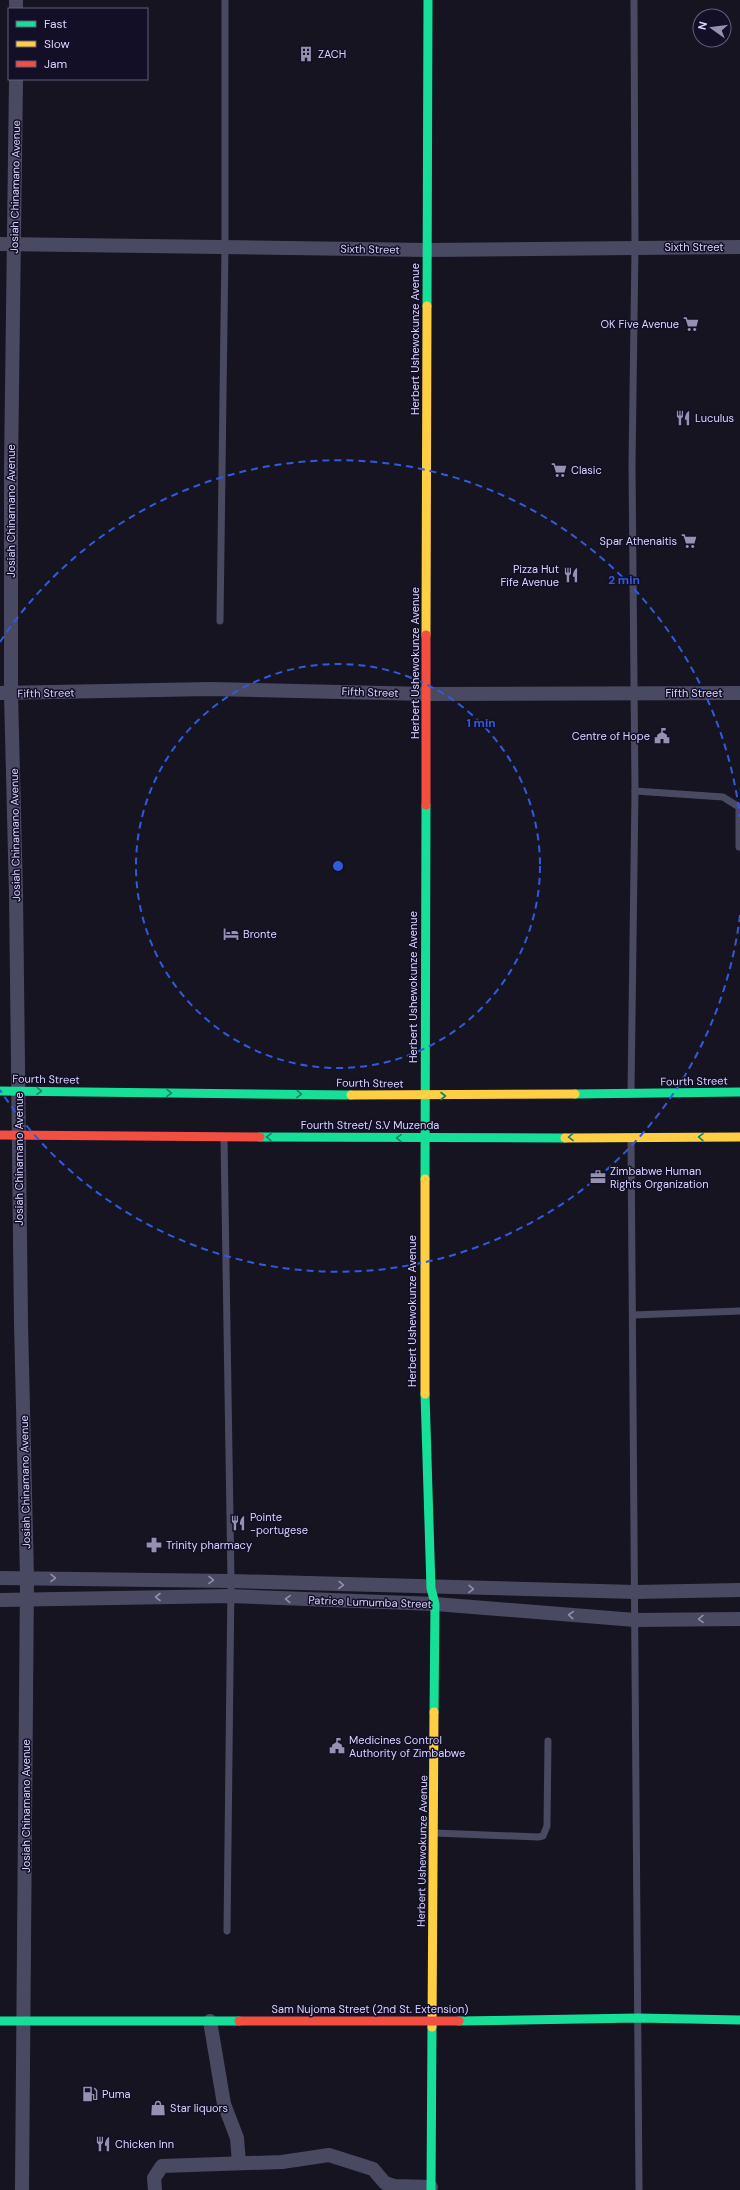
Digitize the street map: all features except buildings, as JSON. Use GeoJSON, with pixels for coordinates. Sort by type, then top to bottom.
{"type":"FeatureCollection","features":[{"type":"Feature","properties":{"kind":"main road","name":"Herbert Ushewokunze Avenue"},"geometry":{"type":"LineString","coordinates":[[428,0],[428,694],[424,1138],[424,1363],[431,1588],[435,1604],[435,1833],[431,2188]]}},
{"type":"Feature","properties":{"kind":"main road","name":"Fourth Street"},"geometry":{"type":"LineString","coordinates":[[0,1091],[425,1096],[631,1095],[740,1092]]}},
{"type":"Feature","properties":{"kind":"main road","name":"Fourth Street/ S.V Muzenda"},"geometry":{"type":"LineString","coordinates":[[0,1135],[424,1138],[631,1136],[740,1138]]}},
{"type":"Feature","properties":{"kind":"main road","name":"Sam Nujoma Street (2nd St. Extension)"},"geometry":{"type":"LineString","coordinates":[[0,2021],[432,2021],[638,2018],[740,2020]]}},
{"type":"Feature","properties":{"kind":"street","name":"Josiah Chinamano Avenue"},"geometry":{"type":"LineString","coordinates":[[16,80],[11,469],[6,694],[19,1091],[18,1135],[27,1578],[22,2190]]}},
{"type":"Feature","properties":{"kind":"street","name":"Sixth Street"},"geometry":{"type":"LineString","coordinates":[[0,244],[427,250],[740,247]]}},
{"type":"Feature","properties":{"kind":"street","name":"Fifth Street"},"geometry":{"type":"LineString","coordinates":[[6,694],[210,689],[428,694],[740,693]]}},
{"type":"Feature","properties":{"kind":"street","name":"Patrice Lumumba Street"},"geometry":{"type":"LineString","coordinates":[[0,1578],[231,1581],[431,1588],[635,1592],[740,1590]]}},
{"type":"Feature","properties":{"kind":"street","name":"Patrice Lumumba Street"},"geometry":{"type":"LineString","coordinates":[[0,1600],[230,1596],[435,1604],[635,1620],[740,1619]]}},
{"type":"Feature","properties":{"kind":"street"},"geometry":{"type":"LineString","coordinates":[[210,2021],[224,2104],[237,2138],[239,2164]]}},
{"type":"Feature","properties":{"kind":"street"},"geometry":{"type":"LineString","coordinates":[[155,2190],[154,2178],[162,2166],[282,2162],[329,2155],[373,2168],[385,2183],[394,2186],[431,2188]]}},
{"type":"Feature","properties":{"kind":"lane"},"geometry":{"type":"LineString","coordinates":[[220,621],[225,247],[225,0]]}},
{"type":"Feature","properties":{"kind":"lane"},"geometry":{"type":"LineString","coordinates":[[631,1095],[635,791],[632,465],[636,248],[634,0]]}},
{"type":"Feature","properties":{"kind":"lane"},"geometry":{"type":"LineString","coordinates":[[635,791],[723,797],[739,807],[739,847]]}},
{"type":"Feature","properties":{"kind":"lane"},"geometry":{"type":"LineString","coordinates":[[224,1136],[231,1581],[227,1931]]}},
{"type":"Feature","properties":{"kind":"lane"},"geometry":{"type":"LineString","coordinates":[[631,1136],[639,2190]]}},
{"type":"Feature","properties":{"kind":"lane"},"geometry":{"type":"LineString","coordinates":[[633,1315],[740,1311]]}},
{"type":"Feature","properties":{"kind":"lane"},"geometry":{"type":"LineString","coordinates":[[435,1833],[543,1836],[547,1826],[548,1741]]}},
{"type":"Feature","properties":{"kind":"traffic: fast"},"geometry":{"type":"LineString","coordinates":[[427,306],[428,0]]}},
{"type":"Feature","properties":{"kind":"traffic: fast"},"geometry":{"type":"LineString","coordinates":[[425,1179],[426,805]]}},
{"type":"Feature","properties":{"kind":"traffic: fast"},"geometry":{"type":"LineString","coordinates":[[0,1091],[351,1095]]}},
{"type":"Feature","properties":{"kind":"traffic: fast"},"geometry":{"type":"LineString","coordinates":[[575,1094],[740,1092]]}},
{"type":"Feature","properties":{"kind":"traffic: fast"},"geometry":{"type":"LineString","coordinates":[[260,1137],[565,1138]]}},
{"type":"Feature","properties":{"kind":"traffic: fast"},"geometry":{"type":"LineString","coordinates":[[425,1394],[431,1588],[435,1604],[434,1712]]}},
{"type":"Feature","properties":{"kind":"traffic: fast"},"geometry":{"type":"LineString","coordinates":[[459,2021],[638,2018],[740,2020]]}},
{"type":"Feature","properties":{"kind":"traffic: fast"},"geometry":{"type":"LineString","coordinates":[[0,2021],[239,2021]]}},
{"type":"Feature","properties":{"kind":"traffic: fast"},"geometry":{"type":"LineString","coordinates":[[431,2190],[432,2027]]}},
{"type":"Feature","properties":{"kind":"traffic: slow"},"geometry":{"type":"LineString","coordinates":[[426,635],[427,306]]}},
{"type":"Feature","properties":{"kind":"traffic: slow"},"geometry":{"type":"LineString","coordinates":[[351,1095],[575,1094]]}},
{"type":"Feature","properties":{"kind":"traffic: slow"},"geometry":{"type":"LineString","coordinates":[[565,1138],[740,1137]]}},
{"type":"Feature","properties":{"kind":"traffic: slow"},"geometry":{"type":"LineString","coordinates":[[425,1179],[425,1394]]}},
{"type":"Feature","properties":{"kind":"traffic: slow"},"geometry":{"type":"LineString","coordinates":[[432,2027],[434,1712]]}},
{"type":"Feature","properties":{"kind":"traffic: jam"},"geometry":{"type":"LineString","coordinates":[[426,635],[426,805]]}},
{"type":"Feature","properties":{"kind":"traffic: jam"},"geometry":{"type":"LineString","coordinates":[[0,1135],[260,1137]]}},
{"type":"Feature","properties":{"kind":"traffic: jam"},"geometry":{"type":"LineString","coordinates":[[239,2021],[459,2021]]}},
{"type":"Feature","properties":{"kind":"place","name":"ZACH"},"geometry":{"type":"Point","coordinates":[306,54]}},
{"type":"Feature","properties":{"kind":"place","name":"OK Five Avenue"},"geometry":{"type":"Point","coordinates":[691,324]}},
{"type":"Feature","properties":{"kind":"place","name":"Luculus"},"geometry":{"type":"Point","coordinates":[683,418]}},
{"type":"Feature","properties":{"kind":"place","name":"Clasic"},"geometry":{"type":"Point","coordinates":[559,470]}},
{"type":"Feature","properties":{"kind":"place","name":"Spar Athenaitis"},"geometry":{"type":"Point","coordinates":[689,541]}},
{"type":"Feature","properties":{"kind":"place","name":"Pizza Hut Fife Avenue"},"geometry":{"type":"Point","coordinates":[571,575]}},
{"type":"Feature","properties":{"kind":"place","name":"Centre of Hope"},"geometry":{"type":"Point","coordinates":[662,736]}},
{"type":"Feature","properties":{"kind":"place","name":"Bronte"},"geometry":{"type":"Point","coordinates":[231,934]}},
{"type":"Feature","properties":{"kind":"place","name":"Zimbabwe Human Rights Organization"},"geometry":{"type":"Point","coordinates":[598,1177]}},
{"type":"Feature","properties":{"kind":"place","name":"Pointe -portugese"},"geometry":{"type":"Point","coordinates":[238,1523]}},
{"type":"Feature","properties":{"kind":"place","name":"Trinity pharmacy"},"geometry":{"type":"Point","coordinates":[154,1545]}},
{"type":"Feature","properties":{"kind":"place","name":"Medicines Control Authority of Zimbabwe"},"geometry":{"type":"Point","coordinates":[337,1746]}},
{"type":"Feature","properties":{"kind":"place","name":"Puma"},"geometry":{"type":"Point","coordinates":[90,2094]}},
{"type":"Feature","properties":{"kind":"place","name":"Star liquors"},"geometry":{"type":"Point","coordinates":[158,2108]}},
{"type":"Feature","properties":{"kind":"place","name":"Chicken Inn"},"geometry":{"type":"Point","coordinates":[103,2144]}}]}
